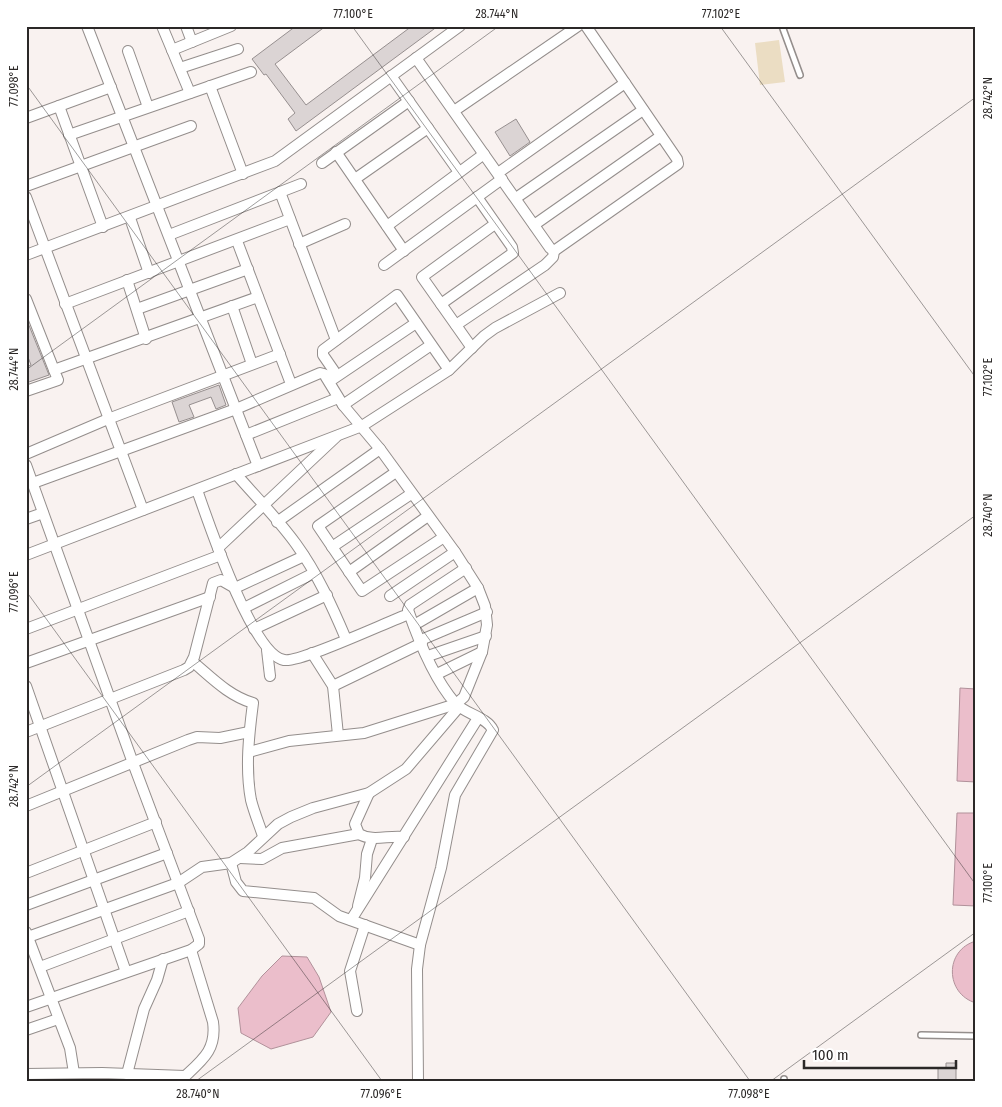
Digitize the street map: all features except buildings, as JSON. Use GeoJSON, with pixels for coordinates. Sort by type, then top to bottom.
{"type":"FeatureCollection","features":[{"type":"Feature","properties":{"kind":"street"},"geometry":{"type":"LineString","coordinates":[[87,26],[258,466]]}},
{"type":"Feature","properties":{"kind":"street"},"geometry":{"type":"LineString","coordinates":[[162,26],[190,93]]}},
{"type":"Feature","properties":{"kind":"street"},"geometry":{"type":"LineString","coordinates":[[186,26],[192,42]]}},
{"type":"Feature","properties":{"kind":"street"},"geometry":{"type":"LineString","coordinates":[[172,50],[192,42],[214,29],[231,26]]}},
{"type":"Feature","properties":{"kind":"street"},"geometry":{"type":"LineString","coordinates":[[26,255],[130,218],[243,174],[287,154],[460,26]]}},
{"type":"Feature","properties":{"kind":"street"},"geometry":{"type":"LineString","coordinates":[[454,111],[578,26]]}},
{"type":"Feature","properties":{"kind":"street"},"geometry":{"type":"LineString","coordinates":[[456,325],[545,265],[553,256],[554,250],[678,164],[586,26]]}},
{"type":"Feature","properties":{"kind":"street"},"geometry":{"type":"LineString","coordinates":[[180,68],[238,49]]}},
{"type":"Feature","properties":{"kind":"street"},"geometry":{"type":"LineString","coordinates":[[128,51],[148,107]]}},
{"type":"Feature","properties":{"kind":"street"},"geometry":{"type":"LineString","coordinates":[[416,58],[534,225],[554,250]]}},
{"type":"Feature","properties":{"kind":"street"},"geometry":{"type":"LineString","coordinates":[[69,135],[251,72]]}},
{"type":"Feature","properties":{"kind":"street"},"geometry":{"type":"LineString","coordinates":[[391,76],[459,172]]}},
{"type":"Feature","properties":{"kind":"street"},"geometry":{"type":"LineString","coordinates":[[384,265],[477,197],[500,176],[625,83]]}},
{"type":"Feature","properties":{"kind":"street"},"geometry":{"type":"LineString","coordinates":[[210,86],[243,174]]}},
{"type":"Feature","properties":{"kind":"street"},"geometry":{"type":"LineString","coordinates":[[26,118],[111,87]]}},
{"type":"Feature","properties":{"kind":"street"},"geometry":{"type":"LineString","coordinates":[[322,163],[409,101]]}},
{"type":"Feature","properties":{"kind":"street"},"geometry":{"type":"LineString","coordinates":[[59,106],[103,227]]}},
{"type":"Feature","properties":{"kind":"street"},"geometry":{"type":"LineString","coordinates":[[516,198],[643,110]]}},
{"type":"Feature","properties":{"kind":"street"},"geometry":{"type":"LineString","coordinates":[[26,186],[192,126]]}},
{"type":"Feature","properties":{"kind":"street"},"geometry":{"type":"LineString","coordinates":[[354,179],[428,128]]}},
{"type":"Feature","properties":{"kind":"street"},"geometry":{"type":"LineString","coordinates":[[534,225],[661,136]]}},
{"type":"Feature","properties":{"kind":"street"},"geometry":{"type":"LineString","coordinates":[[336,152],[404,250]]}},
{"type":"Feature","properties":{"kind":"street"},"geometry":{"type":"LineString","coordinates":[[387,226],[484,154]]}},
{"type":"Feature","properties":{"kind":"street"},"geometry":{"type":"LineString","coordinates":[[168,236],[301,184]]}},
{"type":"Feature","properties":{"kind":"street"},"geometry":{"type":"LineString","coordinates":[[280,192],[336,340]]}},
{"type":"Feature","properties":{"kind":"street"},"geometry":{"type":"LineString","coordinates":[[26,196],[143,510]]}},
{"type":"Feature","properties":{"kind":"street"},"geometry":{"type":"LineString","coordinates":[[441,304],[513,253],[512,247],[477,197]]}},
{"type":"Feature","properties":{"kind":"street"},"geometry":{"type":"LineString","coordinates":[[130,218],[149,273]]}},
{"type":"Feature","properties":{"kind":"street"},"geometry":{"type":"LineString","coordinates":[[65,304],[237,241],[290,219]]}},
{"type":"Feature","properties":{"kind":"street"},"geometry":{"type":"LineString","coordinates":[[299,244],[345,224]]}},
{"type":"Feature","properties":{"kind":"street"},"geometry":{"type":"LineString","coordinates":[[472,348],[422,277],[496,224]]}},
{"type":"Feature","properties":{"kind":"street"},"geometry":{"type":"LineString","coordinates":[[237,241],[291,384]]}},
{"type":"Feature","properties":{"kind":"street"},"geometry":{"type":"LineString","coordinates":[[136,309],[248,269]]}},
{"type":"Feature","properties":{"kind":"street"},"geometry":{"type":"LineString","coordinates":[[127,280],[146,338]]}},
{"type":"Feature","properties":{"kind":"street"},"geometry":{"type":"LineString","coordinates":[[26,555],[362,426],[449,370],[495,328],[560,293]]}},
{"type":"Feature","properties":{"kind":"street"},"geometry":{"type":"LineString","coordinates":[[328,379],[334,371],[322,352],[397,295],[449,370]]}},
{"type":"Feature","properties":{"kind":"street"},"geometry":{"type":"LineString","coordinates":[[54,370],[258,297]]}},
{"type":"Feature","properties":{"kind":"street"},"geometry":{"type":"LineString","coordinates":[[26,299],[58,380],[26,391]]}},
{"type":"Feature","properties":{"kind":"street"},"geometry":{"type":"LineString","coordinates":[[232,306],[252,364]]}},
{"type":"Feature","properties":{"kind":"street"},"geometry":{"type":"LineString","coordinates":[[328,379],[416,323]]}},
{"type":"Feature","properties":{"kind":"street"},"geometry":{"type":"LineString","coordinates":[[246,435],[340,402],[431,345]]}},
{"type":"Feature","properties":{"kind":"street"},"geometry":{"type":"LineString","coordinates":[[26,454],[108,419],[280,354]]}},
{"type":"Feature","properties":{"kind":"street"},"geometry":{"type":"LineString","coordinates":[[33,483],[236,409],[321,372],[328,379],[340,402],[380,449],[411,494],[456,552],[478,588],[487,612],[486,636],[482,652],[464,697],[406,769],[369,793],[313,808],[290,817],[263,836],[235,860]]}},
{"type":"Feature","properties":{"kind":"street"},"geometry":{"type":"LineString","coordinates":[[26,629],[78,610],[220,552],[264,506],[339,434]]}},
{"type":"Feature","properties":{"kind":"street"},"geometry":{"type":"LineString","coordinates":[[277,522],[380,449]]}},
{"type":"Feature","properties":{"kind":"street"},"geometry":{"type":"LineString","coordinates":[[26,465],[110,700],[199,939],[199,944],[191,950],[26,1007]]}},
{"type":"Feature","properties":{"kind":"street"},"geometry":{"type":"LineString","coordinates":[[396,472],[318,526],[362,591],[444,537]]}},
{"type":"Feature","properties":{"kind":"street"},"geometry":{"type":"LineString","coordinates":[[236,474],[304,556],[327,595],[346,639]]}},
{"type":"Feature","properties":{"kind":"street"},"geometry":{"type":"LineString","coordinates":[[197,490],[235,588],[254,629],[267,650],[270,676]]}},
{"type":"Feature","properties":{"kind":"street"},"geometry":{"type":"LineString","coordinates":[[332,547],[411,494]]}},
{"type":"Feature","properties":{"kind":"street"},"geometry":{"type":"LineString","coordinates":[[26,519],[43,513]]}},
{"type":"Feature","properties":{"kind":"street"},"geometry":{"type":"LineString","coordinates":[[349,572],[428,516]]}},
{"type":"Feature","properties":{"kind":"street"},"geometry":{"type":"LineString","coordinates":[[390,596],[456,552]]}},
{"type":"Feature","properties":{"kind":"street"},"geometry":{"type":"LineString","coordinates":[[235,588],[304,556]]}},
{"type":"Feature","properties":{"kind":"street"},"geometry":{"type":"LineString","coordinates":[[418,1081],[417,978],[420,945],[437,887],[455,795],[492,733],[491,727],[457,705],[443,688],[409,614],[410,605],[466,568]]}},
{"type":"Feature","properties":{"kind":"street"},"geometry":{"type":"LineString","coordinates":[[244,608],[314,573]]}},
{"type":"Feature","properties":{"kind":"street"},"geometry":{"type":"LineString","coordinates":[[26,732],[180,673],[193,662],[213,583],[221,580],[235,588]]}},
{"type":"Feature","properties":{"kind":"street"},"geometry":{"type":"LineString","coordinates":[[414,624],[478,588]]}},
{"type":"Feature","properties":{"kind":"street"},"geometry":{"type":"LineString","coordinates":[[254,629],[327,595]]}},
{"type":"Feature","properties":{"kind":"street"},"geometry":{"type":"LineString","coordinates":[[26,663],[210,597]]}},
{"type":"Feature","properties":{"kind":"street"},"geometry":{"type":"LineString","coordinates":[[333,686],[487,612]]}},
{"type":"Feature","properties":{"kind":"street"},"geometry":{"type":"LineString","coordinates":[[267,650],[283,660],[312,653],[409,614]]}},
{"type":"Feature","properties":{"kind":"street"},"geometry":{"type":"LineString","coordinates":[[428,656],[486,636]]}},
{"type":"Feature","properties":{"kind":"street"},"geometry":{"type":"LineString","coordinates":[[437,674],[482,652]]}},
{"type":"Feature","properties":{"kind":"street"},"geometry":{"type":"LineString","coordinates":[[312,653],[333,686],[338,735]]}},
{"type":"Feature","properties":{"kind":"street"},"geometry":{"type":"LineString","coordinates":[[193,662],[239,699],[253,703],[249,732],[251,800],[263,836]]}},
{"type":"Feature","properties":{"kind":"street"},"geometry":{"type":"LineString","coordinates":[[26,686],[126,972]]}},
{"type":"Feature","properties":{"kind":"street"},"geometry":{"type":"LineString","coordinates":[[249,752],[289,741],[364,733],[457,705]]}},
{"type":"Feature","properties":{"kind":"street"},"geometry":{"type":"LineString","coordinates":[[351,920],[478,718]]}},
{"type":"Feature","properties":{"kind":"street"},"geometry":{"type":"LineString","coordinates":[[26,806],[197,737],[220,738],[249,732]]}},
{"type":"Feature","properties":{"kind":"street"},"geometry":{"type":"LineString","coordinates":[[359,834],[355,824],[369,793]]}},
{"type":"Feature","properties":{"kind":"street"},"geometry":{"type":"LineString","coordinates":[[26,873],[156,822]]}},
{"type":"Feature","properties":{"kind":"street"},"geometry":{"type":"LineString","coordinates":[[74,1073],[70,1048],[27,934],[105,910],[178,883],[202,867],[235,860],[262,859],[282,848],[359,834],[372,839],[391,836],[404,837]]}},
{"type":"Feature","properties":{"kind":"street"},"geometry":{"type":"LineString","coordinates":[[358,910],[367,854],[372,839]]}},
{"type":"Feature","properties":{"kind":"street"},"geometry":{"type":"LineString","coordinates":[[26,905],[167,853]]}},
{"type":"Feature","properties":{"kind":"street"},"geometry":{"type":"LineString","coordinates":[[235,860],[236,882],[243,890],[314,898],[330,911],[420,945]]}},
{"type":"Feature","properties":{"kind":"street"},"geometry":{"type":"LineString","coordinates":[[40,968],[189,911]]}},
{"type":"Feature","properties":{"kind":"street"},"geometry":{"type":"LineString","coordinates":[[357,1011],[350,971],[365,925]]}},
{"type":"Feature","properties":{"kind":"street"},"geometry":{"type":"LineString","coordinates":[[26,1074],[127,1074],[183,1078],[209,1051],[215,1035],[213,1022],[191,950]]}},
{"type":"Feature","properties":{"kind":"street"},"geometry":{"type":"LineString","coordinates":[[127,1074],[144,1009],[159,974],[163,959]]}},
{"type":"Feature","properties":{"kind":"street"},"geometry":{"type":"LineString","coordinates":[[26,1030],[58,1019]]}},
{"type":"Feature","properties":{"kind":"lane"},"geometry":{"type":"LineString","coordinates":[[782,26],[800,75]]}},
{"type":"Feature","properties":{"kind":"lane"},"geometry":{"type":"LineString","coordinates":[[921,1035],[976,1036]]}},
{"type":"Feature","properties":{"kind":"shaded area"},"geometry":{"type":"Polygon","coordinates":[[[779,40],[785,82],[760,85],[755,43],[779,40]]]}},
{"type":"Feature","properties":{"kind":"shaded area"},"geometry":{"type":"Polygon","coordinates":[[[960,688],[976,689],[976,782],[957,781],[960,688]]]}},
{"type":"Feature","properties":{"kind":"shaded area"},"geometry":{"type":"Polygon","coordinates":[[[957,813],[976,813],[976,906],[953,905],[957,813]]]}},
{"type":"Feature","properties":{"kind":"shaded area"},"geometry":{"type":"Polygon","coordinates":[[[976,941],[976,1003],[958,991],[952,972],[958,953],[976,941]]]}},
{"type":"Feature","properties":{"kind":"shaded area"},"geometry":{"type":"Polygon","coordinates":[[[282,956],[307,957],[319,977],[331,1012],[313,1037],[271,1049],[241,1033],[238,1008],[262,976],[282,956]]]}}]}
